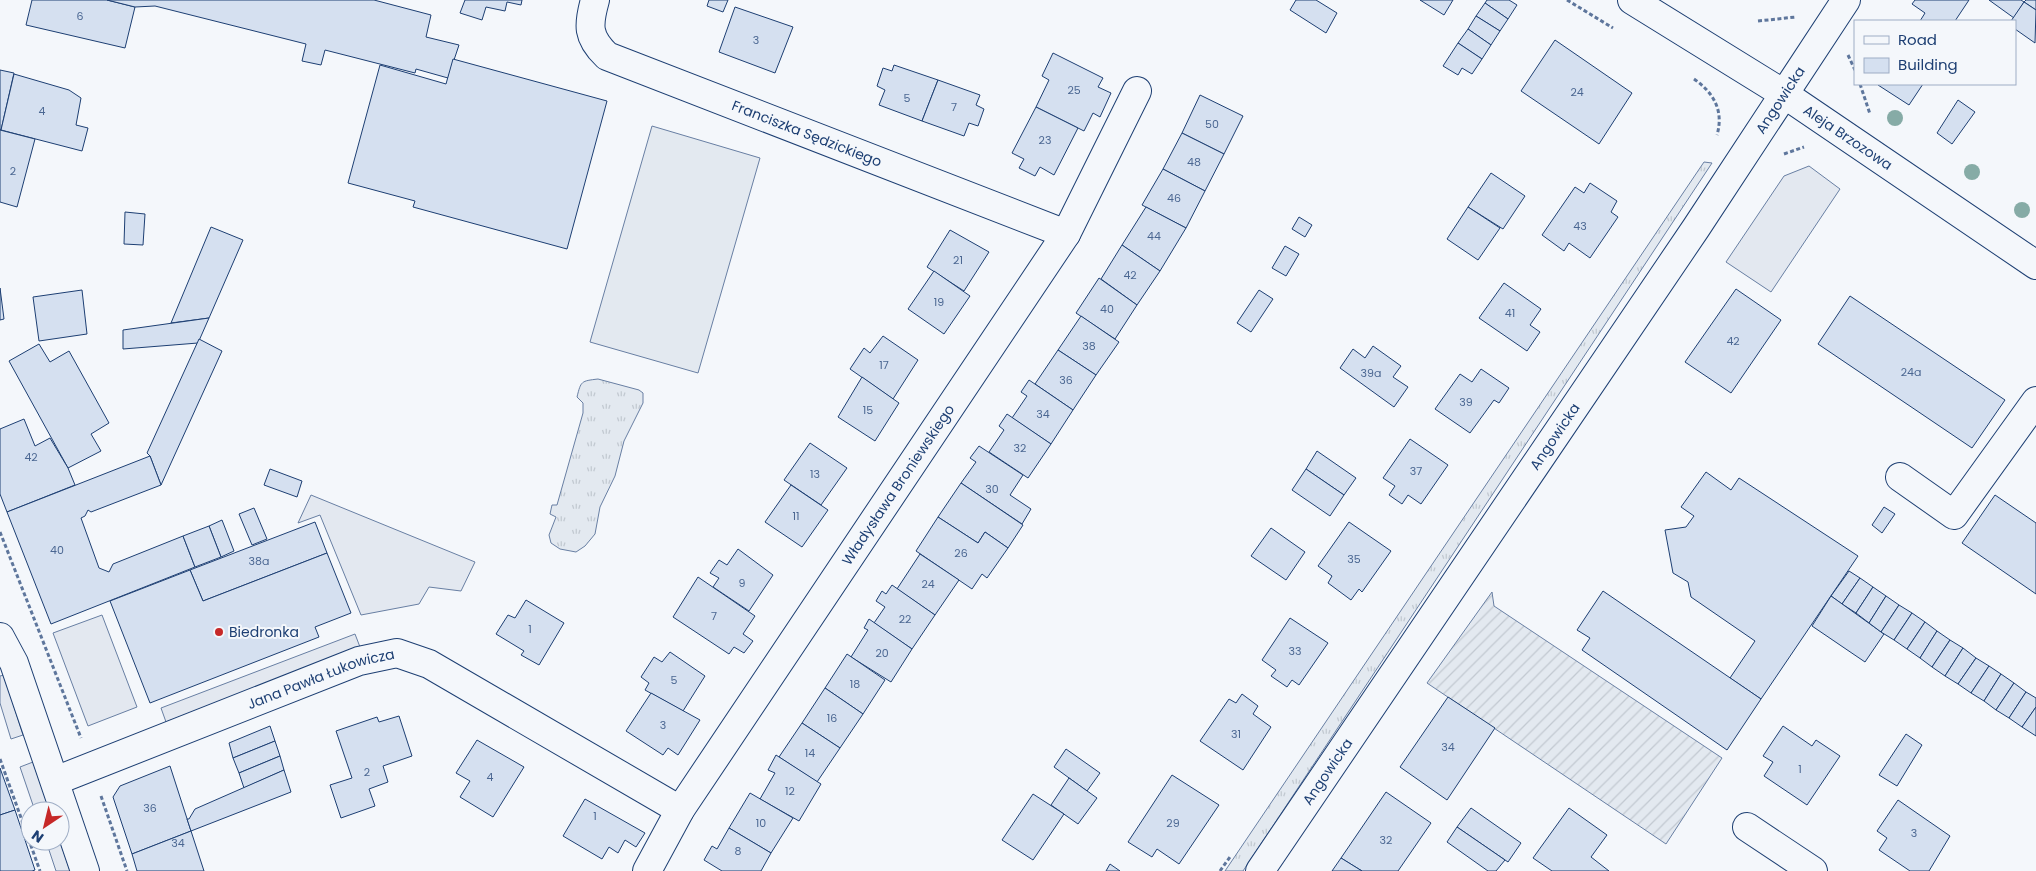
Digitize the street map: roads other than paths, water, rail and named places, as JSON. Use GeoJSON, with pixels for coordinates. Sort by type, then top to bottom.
{"type":"FeatureCollection","features":[{"type":"Feature","properties":{"kind":"street","name":"Franciszka Sędzickiego"},"geometry":{"type":"LineString","coordinates":[[594,0],[590,15],[590,33],[596,45],[607,56],[1066,234]]}},
{"type":"Feature","properties":{"kind":"street","name":"Aleja Brzozowa"},"geometry":{"type":"LineString","coordinates":[[1632,0],[1784,94],[2036,265]]}},
{"type":"Feature","properties":{"kind":"street","name":"Angowicka"},"geometry":{"type":"LineString","coordinates":[[1260,871],[1696,228],[1846,0]]}},
{"type":"Feature","properties":{"kind":"street","name":"Władysława Broniewskiego"},"geometry":{"type":"LineString","coordinates":[[647,871],[680,810],[1066,234],[1137,92]]}},
{"type":"Feature","properties":{"kind":"street"},"geometry":{"type":"LineString","coordinates":[[1900,477],[1954,515],[2036,401]]}},
{"type":"Feature","properties":{"kind":"street"},"geometry":{"type":"LineString","coordinates":[[0,636],[14,663],[85,871]]}},
{"type":"Feature","properties":{"kind":"street","name":"Jana Pawła Łukowicza"},"geometry":{"type":"LineString","coordinates":[[55,781],[359,661],[397,653],[429,664],[680,810]]}},
{"type":"Feature","properties":{"kind":"street"},"geometry":{"type":"LineString","coordinates":[[1746,827],[1813,871]]}},
{"type":"Feature","properties":{"kind":"place","name":"Biedronka"},"geometry":{"type":"Point","coordinates":[219,632]}}]}
